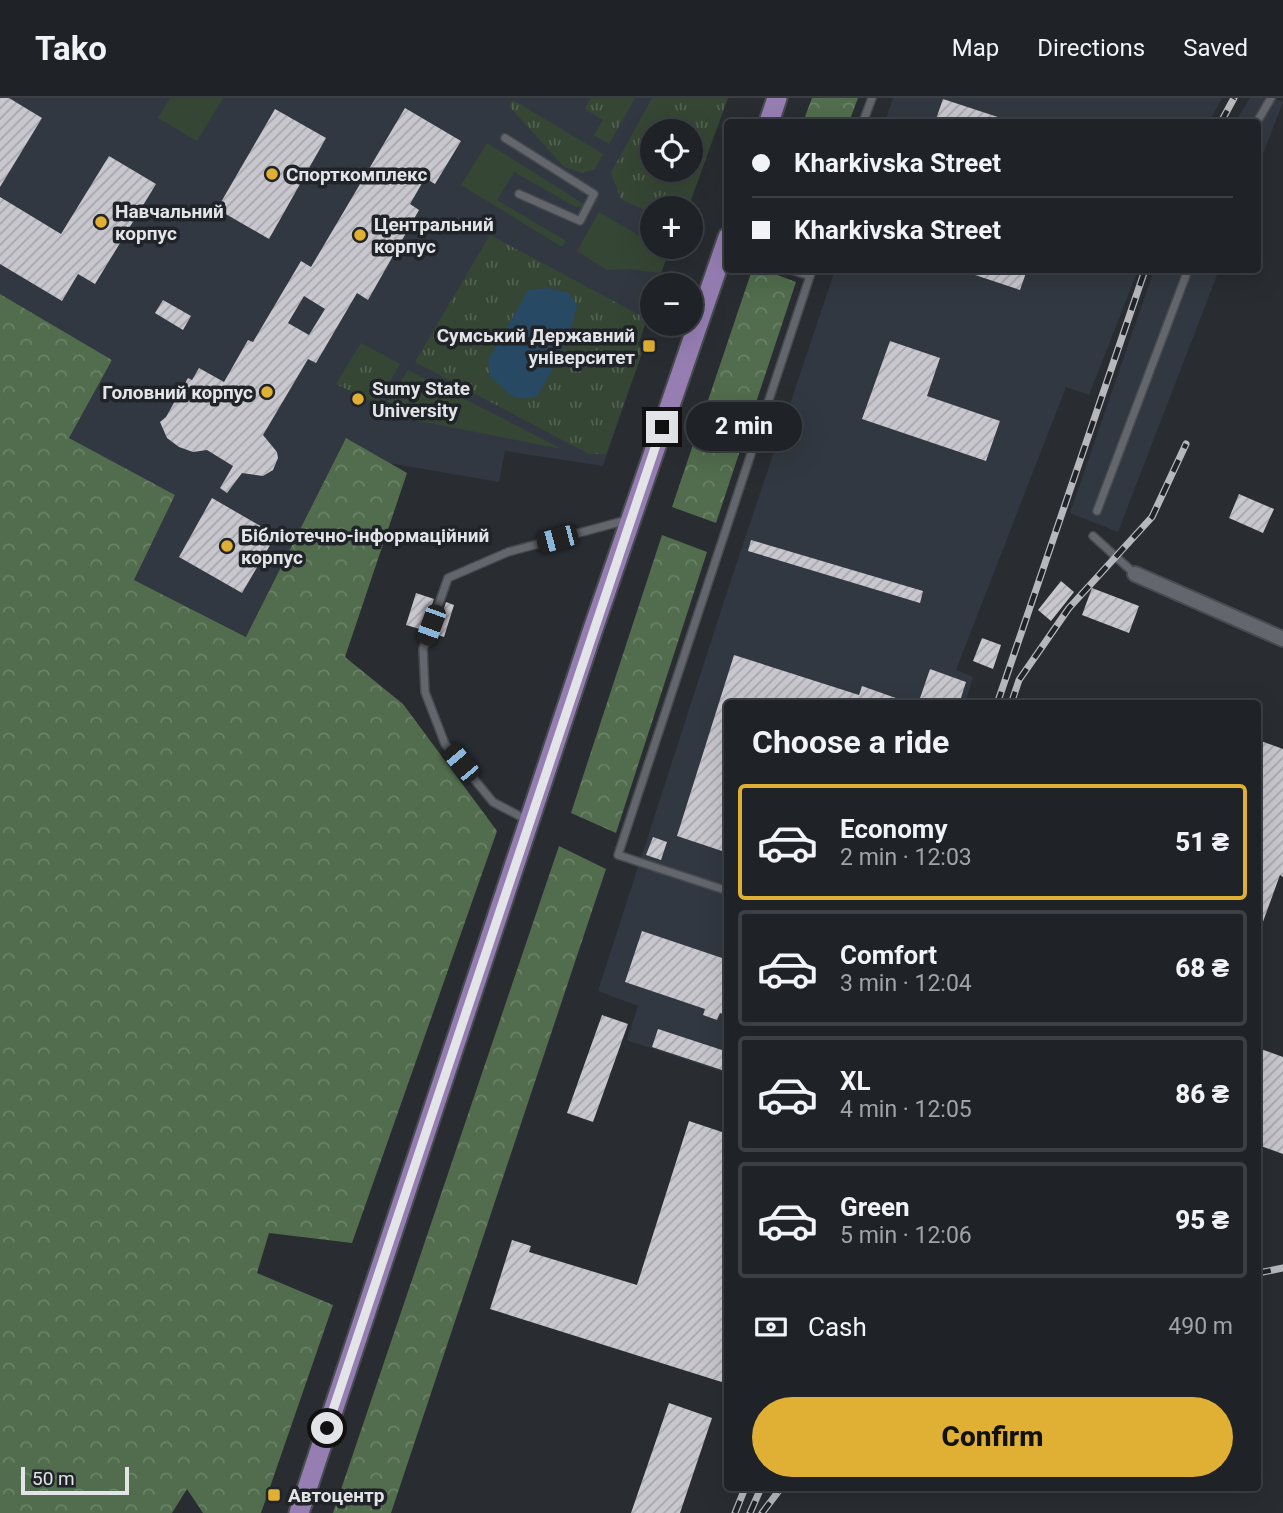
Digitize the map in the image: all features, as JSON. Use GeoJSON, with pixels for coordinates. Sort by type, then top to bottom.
{"type":"FeatureCollection","features":[{"type":"Feature","properties":{"kind":"main road"},"geometry":{"type":"LineString","coordinates":[[770,119],[777,98]]}},
{"type":"Feature","properties":{"kind":"main road"},"geometry":{"type":"LineString","coordinates":[[299,1513],[529,821],[724,251]]}},
{"type":"Feature","properties":{"kind":"street"},"geometry":{"type":"LineString","coordinates":[[1135,574],[1283,639]]}},
{"type":"Feature","properties":{"kind":"lane"},"geometry":{"type":"LineString","coordinates":[[864,119],[872,98]]}},
{"type":"Feature","properties":{"kind":"lane"},"geometry":{"type":"LineString","coordinates":[[1259,119],[1271,98]]}},
{"type":"Feature","properties":{"kind":"lane"},"geometry":{"type":"LineString","coordinates":[[505,138],[594,194],[582,220],[577,221],[519,194]]}},
{"type":"Feature","properties":{"kind":"lane"},"geometry":{"type":"LineString","coordinates":[[724,890],[618,855],[811,273]]}},
{"type":"Feature","properties":{"kind":"lane"},"geometry":{"type":"LineString","coordinates":[[1097,511],[1187,273]]}},
{"type":"Feature","properties":{"kind":"lane"},"geometry":{"type":"LineString","coordinates":[[529,821],[493,802],[445,744],[425,692],[423,649],[448,578],[508,552],[631,519]]}},
{"type":"Feature","properties":{"kind":"lane"},"geometry":{"type":"LineString","coordinates":[[1093,536],[1135,574]]}},
{"type":"Feature","properties":{"kind":"shaded area","name":"Sumy State University"},"geometry":{"type":"Polygon","coordinates":[[[0,98],[723,98],[703,150],[703,119],[640,119],[640,182],[691,182],[689,187],[674,196],[640,196],[640,259],[666,259],[661,273],[640,273],[641,336],[638,345],[643,350],[603,466],[505,451],[499,482],[389,463],[346,438],[247,637],[134,580],[175,495],[69,438],[112,360],[0,294],[0,98]]]}},
{"type":"Feature","properties":{"kind":"shaded area"},"geometry":{"type":"Polygon","coordinates":[[[893,98],[1222,98],[1211,119],[886,119],[893,98]]]}},
{"type":"Feature","properties":{"kind":"shaded area"},"geometry":{"type":"Polygon","coordinates":[[[1250,98],[1273,98],[1283,102],[1261,159],[1261,119],[1237,119],[1250,98]]]}},
{"type":"Feature","properties":{"kind":"shaded area"},"geometry":{"type":"Polygon","coordinates":[[[834,273],[1137,273],[1089,395],[1066,387],[956,670],[973,677],[966,700],[724,700],[724,1073],[627,1040],[638,1006],[598,991],[834,273]]]}},
{"type":"Feature","properties":{"kind":"shaded area"},"geometry":{"type":"Polygon","coordinates":[[[1153,273],[1218,273],[1118,532],[1070,513],[1153,273]]]}},
{"type":"Feature","properties":{"kind":"green space"},"geometry":{"type":"Polygon","coordinates":[[[170,98],[223,98],[197,141],[158,118],[170,98]]]}},
{"type":"Feature","properties":{"kind":"green space"},"geometry":{"type":"Polygon","coordinates":[[[591,98],[635,98],[609,144],[594,135],[603,120],[585,109],[591,98]]]}},
{"type":"Feature","properties":{"kind":"green space"},"geometry":{"type":"Polygon","coordinates":[[[652,98],[728,98],[703,167],[703,119],[641,119],[652,98]]]}},
{"type":"Feature","properties":{"kind":"green space"},"geometry":{"type":"Polygon","coordinates":[[[812,98],[858,98],[850,119],[804,119],[812,98]]]}},
{"type":"Feature","properties":{"kind":"green space"},"geometry":{"type":"Polygon","coordinates":[[[513,100],[603,154],[595,169],[582,173],[564,167],[509,106],[513,100]]]}},
{"type":"Feature","properties":{"kind":"green space"},"geometry":{"type":"Polygon","coordinates":[[[640,120],[640,182],[697,182],[692,196],[640,196],[640,208],[621,199],[611,173],[640,120]]]}},
{"type":"Feature","properties":{"kind":"green space"},"geometry":{"type":"Polygon","coordinates":[[[487,143],[587,206],[576,207],[514,172],[497,200],[566,241],[562,247],[461,185],[487,143]]]}},
{"type":"Feature","properties":{"kind":"green space"},"geometry":{"type":"Polygon","coordinates":[[[599,212],[640,236],[640,259],[666,259],[661,273],[627,269],[607,270],[577,251],[599,212]]]}},
{"type":"Feature","properties":{"kind":"green space"},"geometry":{"type":"Polygon","coordinates":[[[490,235],[640,315],[641,336],[638,345],[643,350],[606,454],[589,454],[415,362],[490,235]]]}},
{"type":"Feature","properties":{"kind":"green space"},"geometry":{"type":"Polygon","coordinates":[[[751,273],[772,273],[796,282],[716,523],[672,507],[751,273]]]}},
{"type":"Feature","properties":{"kind":"green space"},"geometry":{"type":"Polygon","coordinates":[[[0,294],[112,360],[69,438],[175,495],[134,580],[246,637],[346,438],[407,473],[345,657],[403,704],[497,831],[352,1243],[269,1233],[257,1273],[333,1305],[261,1513],[203,1513],[187,1489],[172,1513],[0,1513],[0,294]]]}},
{"type":"Feature","properties":{"kind":"green space"},"geometry":{"type":"Polygon","coordinates":[[[361,343],[400,364],[377,404],[336,384],[361,343]]]}},
{"type":"Feature","properties":{"kind":"green space"},"geometry":{"type":"Polygon","coordinates":[[[408,370],[562,449],[404,418],[384,408],[408,370]]]}},
{"type":"Feature","properties":{"kind":"green space"},"geometry":{"type":"Polygon","coordinates":[[[662,535],[707,552],[616,833],[571,813],[662,535]]]}},
{"type":"Feature","properties":{"kind":"green space"},"geometry":{"type":"Polygon","coordinates":[[[559,846],[606,869],[391,1513],[333,1513],[559,846]]]}},
{"type":"Feature","properties":{"kind":"water"},"geometry":{"type":"Polygon","coordinates":[[[547,288],[569,293],[577,305],[571,329],[537,396],[516,397],[490,376],[488,360],[528,290],[547,288]]]}},
{"type":"Feature","properties":{"kind":"building"},"geometry":{"type":"Polygon","coordinates":[[[0,98],[9,98],[42,118],[0,187],[0,98]]]}},
{"type":"Feature","properties":{"kind":"building"},"geometry":{"type":"Polygon","coordinates":[[[943,99],[1004,119],[936,119],[943,99]]]}},
{"type":"Feature","properties":{"kind":"building"},"geometry":{"type":"Polygon","coordinates":[[[405,108],[461,141],[435,184],[425,178],[410,204],[419,210],[368,300],[357,293],[316,363],[308,359],[263,435],[277,452],[278,458],[273,470],[263,476],[242,473],[227,493],[220,488],[233,466],[207,450],[193,452],[179,447],[167,438],[160,422],[166,417],[188,378],[192,380],[199,368],[224,382],[248,340],[253,342],[301,261],[311,267],[405,108]],[[304,296],[288,323],[309,335],[325,309],[304,296]]]}},
{"type":"Feature","properties":{"kind":"building","name":"Спорткомплекс"},"geometry":{"type":"Polygon","coordinates":[[[275,109],[326,138],[269,239],[217,209],[275,109]]]}},
{"type":"Feature","properties":{"kind":"building","name":"Навчальний корпус"},"geometry":{"type":"Polygon","coordinates":[[[109,156],[156,184],[95,284],[78,274],[62,301],[0,264],[0,197],[61,234],[109,156]]]}},
{"type":"Feature","properties":{"kind":"building"},"geometry":{"type":"Polygon","coordinates":[[[969,273],[1026,273],[1020,290],[969,273]]]}},
{"type":"Feature","properties":{"kind":"building"},"geometry":{"type":"Polygon","coordinates":[[[163,300],[191,316],[183,330],[155,313],[163,300]]]}},
{"type":"Feature","properties":{"kind":"building"},"geometry":{"type":"Polygon","coordinates":[[[890,341],[940,358],[927,396],[1000,421],[986,461],[862,419],[890,341]]]}},
{"type":"Feature","properties":{"kind":"building"},"geometry":{"type":"Polygon","coordinates":[[[1239,494],[1274,509],[1263,533],[1229,518],[1239,494]]]}},
{"type":"Feature","properties":{"kind":"building","name":"Бібліотечно-інформаційний корпус"},"geometry":{"type":"Polygon","coordinates":[[[212,498],[276,535],[242,593],[179,557],[212,498]]]}},
{"type":"Feature","properties":{"kind":"building"},"geometry":{"type":"Polygon","coordinates":[[[751,540],[923,591],[920,603],[748,551],[751,540]]]}},
{"type":"Feature","properties":{"kind":"building"},"geometry":{"type":"Polygon","coordinates":[[[1061,581],[1074,592],[1051,621],[1038,610],[1061,581]]]}},
{"type":"Feature","properties":{"kind":"building"},"geometry":{"type":"Polygon","coordinates":[[[1092,588],[1139,606],[1129,633],[1082,615],[1092,588]]]}},
{"type":"Feature","properties":{"kind":"building"},"geometry":{"type":"Polygon","coordinates":[[[416,593],[434,599],[423,630],[406,625],[416,593]]]}},
{"type":"Feature","properties":{"kind":"building"},"geometry":{"type":"Polygon","coordinates":[[[446,602],[454,605],[444,637],[435,634],[446,602]]]}},
{"type":"Feature","properties":{"kind":"building"},"geometry":{"type":"Polygon","coordinates":[[[982,638],[1001,645],[993,669],[973,661],[982,638]]]}},
{"type":"Feature","properties":{"kind":"building"},"geometry":{"type":"Polygon","coordinates":[[[734,655],[859,695],[862,686],[901,700],[724,700],[724,852],[677,836],[734,655]]]}},
{"type":"Feature","properties":{"kind":"building"},"geometry":{"type":"Polygon","coordinates":[[[930,669],[966,682],[960,700],[919,700],[930,669]]]}},
{"type":"Feature","properties":{"kind":"building"},"geometry":{"type":"Polygon","coordinates":[[[1261,741],[1283,749],[1283,877],[1280,875],[1261,927],[1261,741]]]}},
{"type":"Feature","properties":{"kind":"building"},"geometry":{"type":"Polygon","coordinates":[[[653,837],[667,842],[661,860],[646,855],[653,837]]]}},
{"type":"Feature","properties":{"kind":"building"},"geometry":{"type":"Polygon","coordinates":[[[642,931],[724,959],[724,1014],[720,1013],[717,1020],[703,1015],[705,1009],[625,982],[642,931]]]}},
{"type":"Feature","properties":{"kind":"building"},"geometry":{"type":"Polygon","coordinates":[[[602,1015],[628,1024],[593,1122],[567,1113],[602,1015]]]}},
{"type":"Feature","properties":{"kind":"building"},"geometry":{"type":"Polygon","coordinates":[[[658,1029],[724,1051],[724,1071],[652,1047],[658,1029]]]}},
{"type":"Feature","properties":{"kind":"building"},"geometry":{"type":"Polygon","coordinates":[[[1261,1049],[1283,1057],[1283,1154],[1261,1146],[1261,1049]]]}},
{"type":"Feature","properties":{"kind":"building"},"geometry":{"type":"Polygon","coordinates":[[[689,1121],[724,1133],[724,1383],[490,1309],[512,1240],[531,1246],[529,1252],[637,1285],[689,1121]]]}},
{"type":"Feature","properties":{"kind":"building"},"geometry":{"type":"Polygon","coordinates":[[[669,1403],[712,1418],[680,1513],[631,1513],[669,1403]]]}},
{"type":"Feature","properties":{"kind":"railway"},"geometry":{"type":"LineString","coordinates":[[1223,119],[1234,98]]}},
{"type":"Feature","properties":{"kind":"railway"},"geometry":{"type":"LineString","coordinates":[[998,700],[1144,273]]}},
{"type":"Feature","properties":{"kind":"railway"},"geometry":{"type":"LineString","coordinates":[[1012,700],[1019,680],[1069,608],[1152,517],[1186,444]]}},
{"type":"Feature","properties":{"kind":"railway"},"geometry":{"type":"LineString","coordinates":[[1261,1272],[1283,1268]]}},
{"type":"Feature","properties":{"kind":"railway"},"geometry":{"type":"LineString","coordinates":[[735,1513],[744,1491]]}},
{"type":"Feature","properties":{"kind":"railway"},"geometry":{"type":"LineString","coordinates":[[750,1513],[760,1491]]}},
{"type":"Feature","properties":{"kind":"railway"},"geometry":{"type":"LineString","coordinates":[[762,1513],[779,1491]]}},
{"type":"Feature","properties":{"kind":"place","name":"Спорткомплекс"},"geometry":{"type":"Point","coordinates":[272,174]}},
{"type":"Feature","properties":{"kind":"place","name":"Навчальний корпус"},"geometry":{"type":"Point","coordinates":[101,222]}},
{"type":"Feature","properties":{"kind":"place","name":"Центральний корпус"},"geometry":{"type":"Point","coordinates":[360,235]}},
{"type":"Feature","properties":{"kind":"place","name":"Сумський Державний університет"},"geometry":{"type":"Point","coordinates":[649,346]}},
{"type":"Feature","properties":{"kind":"place","name":"Головний корпус"},"geometry":{"type":"Point","coordinates":[267,392]}},
{"type":"Feature","properties":{"kind":"place","name":"Sumy State University"},"geometry":{"type":"Point","coordinates":[358,399]}},
{"type":"Feature","properties":{"kind":"place","name":"Бібліотечно-інформаційний корпус"},"geometry":{"type":"Point","coordinates":[227,546]}},
{"type":"Feature","properties":{"kind":"place","name":"Автоцентр"},"geometry":{"type":"Point","coordinates":[274,1495]}},
{"type":"Feature","properties":{"kind":"route"},"geometry":{"type":"LineString","coordinates":[[327,1428],[662,427]]}}]}
